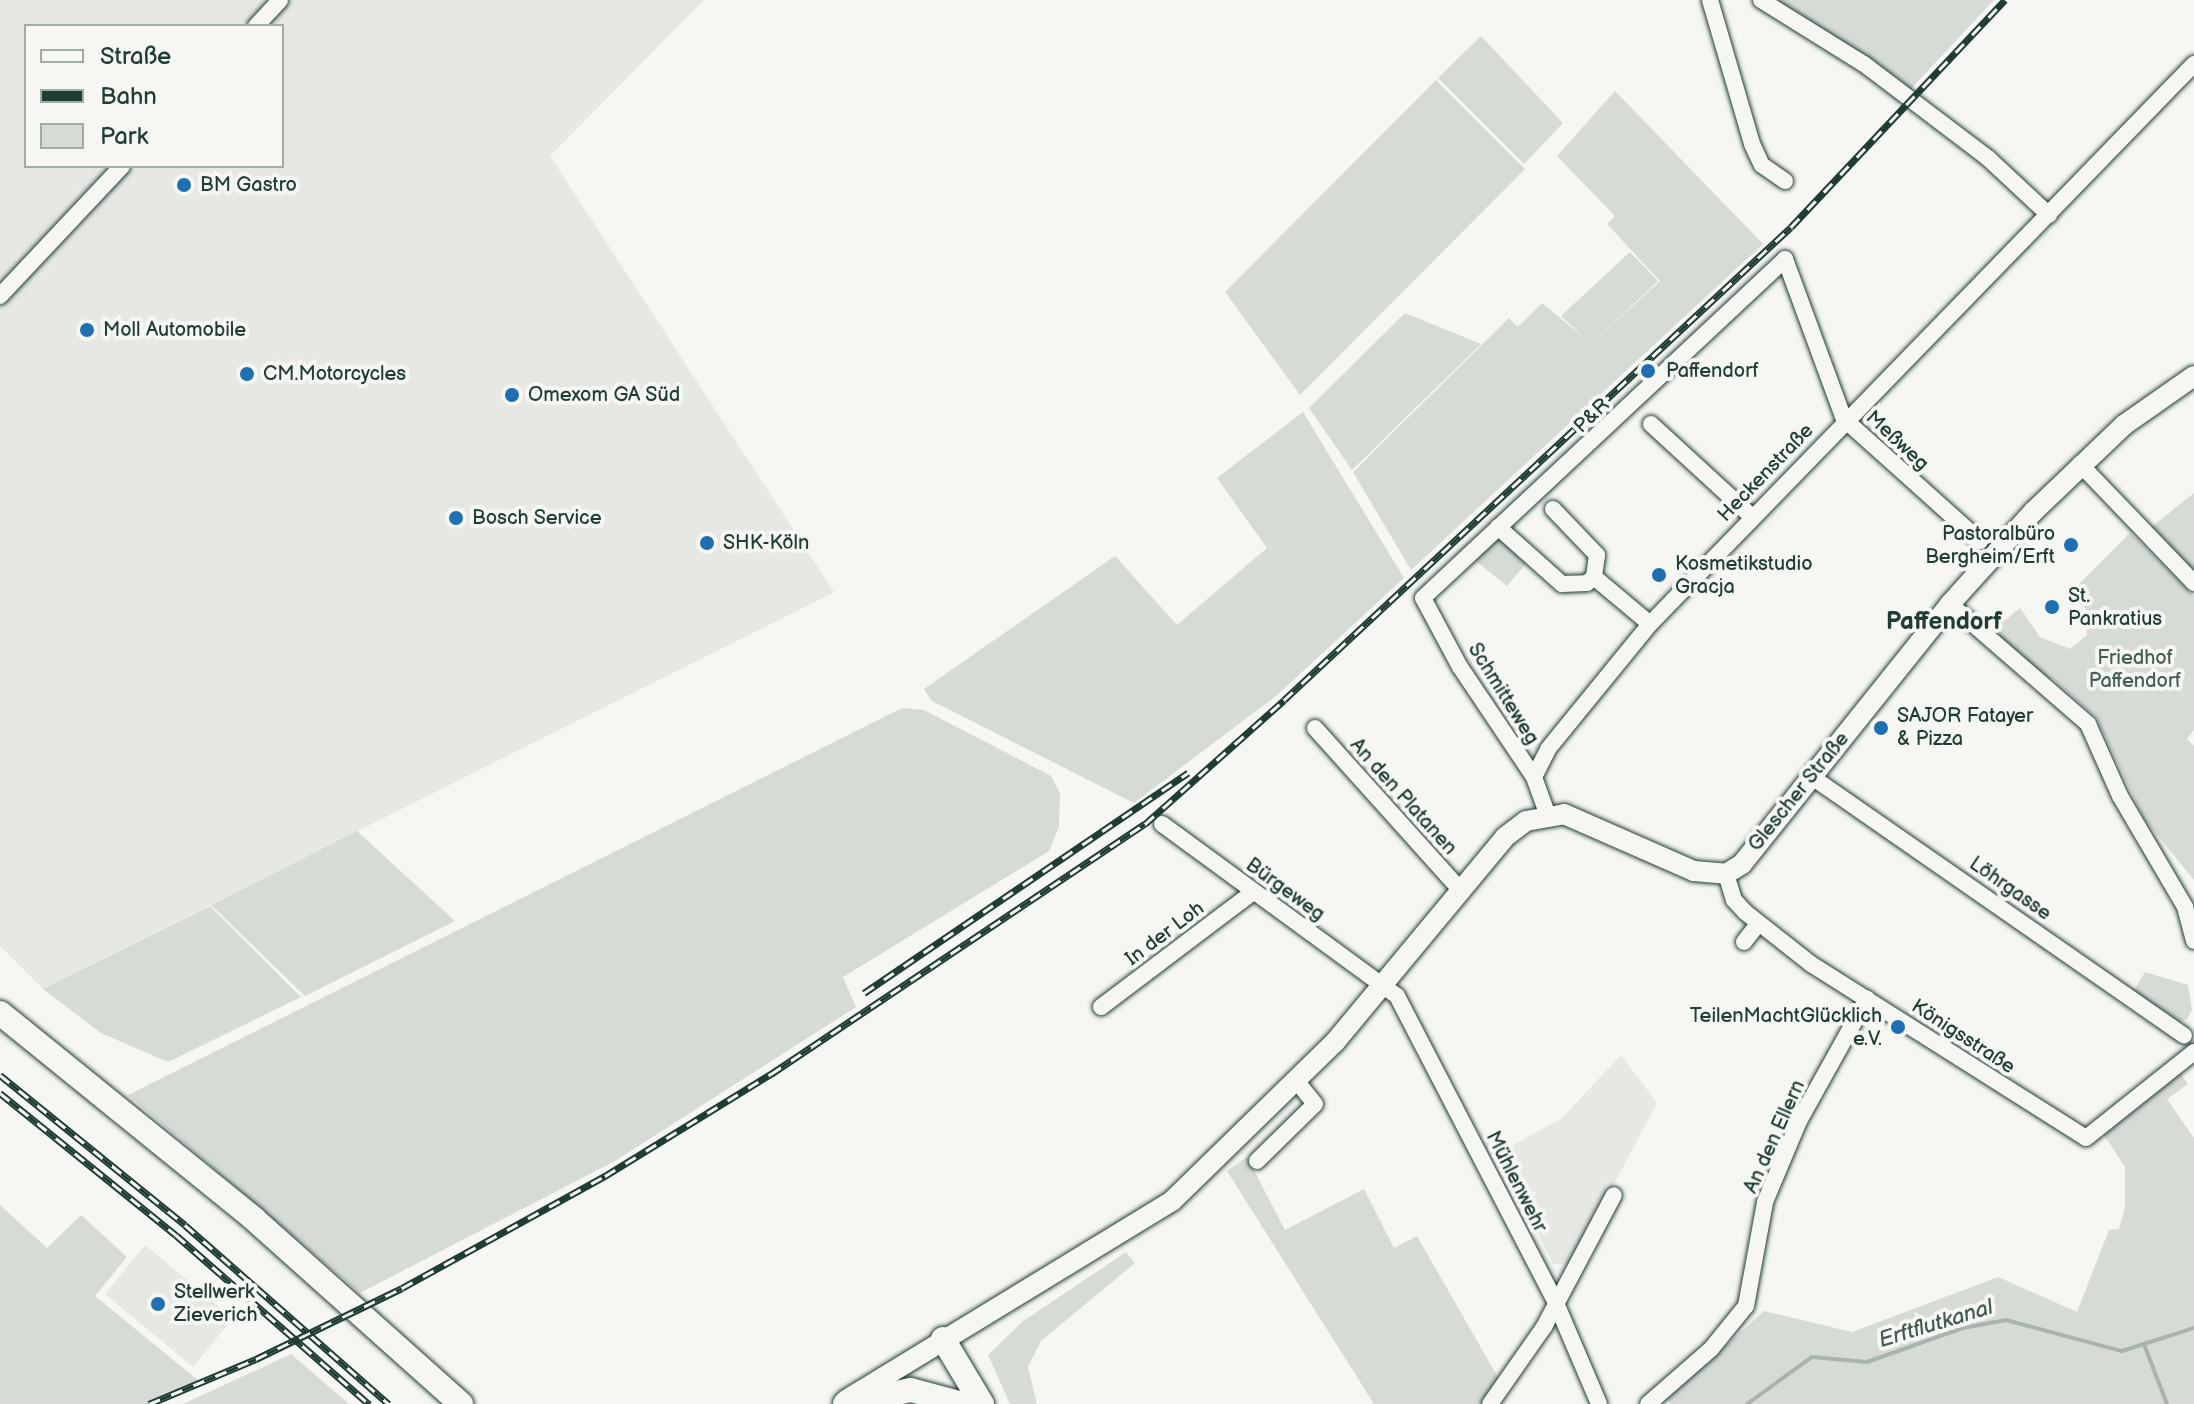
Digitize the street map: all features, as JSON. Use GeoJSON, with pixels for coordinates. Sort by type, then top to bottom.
{"type":"FeatureCollection","features":[{"type":"Feature","properties":{"kind":"main road"},"geometry":{"type":"LineString","coordinates":[[0,1013],[254,1219],[461,1404]]}},
{"type":"Feature","properties":{"kind":"main road"},"geometry":{"type":"LineString","coordinates":[[943,1339],[982,1404]]}},
{"type":"Feature","properties":{"kind":"main road"},"geometry":{"type":"LineString","coordinates":[[842,1404],[911,1390],[963,1404]]}},
{"type":"Feature","properties":{"kind":"street"},"geometry":{"type":"LineString","coordinates":[[258,24],[280,0]]}},
{"type":"Feature","properties":{"kind":"street"},"geometry":{"type":"LineString","coordinates":[[1710,0],[1752,144],[1762,165],[1785,181]]}},
{"type":"Feature","properties":{"kind":"street"},"geometry":{"type":"LineString","coordinates":[[1761,0],[1913,101],[1989,159],[2049,215]]}},
{"type":"Feature","properties":{"kind":"street","name":"Heckenstraße"},"geometry":{"type":"LineString","coordinates":[[1534,777],[1548,749],[1650,624],[1844,419],[2049,215],[2194,64]]}},
{"type":"Feature","properties":{"kind":"street"},"geometry":{"type":"LineString","coordinates":[[0,296],[120,168]]}},
{"type":"Feature","properties":{"kind":"street","name":"Meßweg"},"geometry":{"type":"LineString","coordinates":[[1785,259],[1844,419],[1980,541]]}},
{"type":"Feature","properties":{"kind":"street","name":"P&R"},"geometry":{"type":"LineString","coordinates":[[1423,598],[1785,259]]}},
{"type":"Feature","properties":{"kind":"street","name":"Glescher Straße"},"geometry":{"type":"LineString","coordinates":[[1726,874],[1742,864],[1950,604],[2080,464],[2124,425],[2194,376]]}},
{"type":"Feature","properties":{"kind":"street"},"geometry":{"type":"LineString","coordinates":[[1651,424],[1751,516]]}},
{"type":"Feature","properties":{"kind":"street"},"geometry":{"type":"LineString","coordinates":[[2080,464],[2194,583]]}},
{"type":"Feature","properties":{"kind":"street"},"geometry":{"type":"LineString","coordinates":[[1498,527],[1562,584],[1587,583],[1594,577],[1597,555],[1553,509]]}},
{"type":"Feature","properties":{"kind":"street"},"geometry":{"type":"LineString","coordinates":[[1594,577],[1650,624]]}},
{"type":"Feature","properties":{"kind":"street","name":"Schmitteweg"},"geometry":{"type":"LineString","coordinates":[[1423,598],[1460,667],[1534,777],[1547,813]]}},
{"type":"Feature","properties":{"kind":"street"},"geometry":{"type":"LineString","coordinates":[[1950,604],[2088,724],[2120,796],[2185,907],[2194,941]]}},
{"type":"Feature","properties":{"kind":"street","name":"An den Platanen"},"geometry":{"type":"LineString","coordinates":[[1315,728],[1462,892]]}},
{"type":"Feature","properties":{"kind":"street","name":"Löhrgasse"},"geometry":{"type":"LineString","coordinates":[[1812,777],[2192,1040]]}},
{"type":"Feature","properties":{"kind":"street"},"geometry":{"type":"LineString","coordinates":[[842,1404],[943,1339],[1172,1201],[1297,1082],[1385,987],[1505,837],[1547,813],[1581,820],[1694,871],[1726,874]]}},
{"type":"Feature","properties":{"kind":"street","name":"Bürgeweg"},"geometry":{"type":"LineString","coordinates":[[1162,824],[1385,987]]}},
{"type":"Feature","properties":{"kind":"street","name":"Königsstraße"},"geometry":{"type":"LineString","coordinates":[[1726,874],[1734,900],[1758,924],[1867,999],[2086,1138],[2192,1040]]}},
{"type":"Feature","properties":{"kind":"street","name":"In der Loh"},"geometry":{"type":"LineString","coordinates":[[1101,1007],[1253,892]]}},
{"type":"Feature","properties":{"kind":"street"},"geometry":{"type":"LineString","coordinates":[[1744,942],[1758,924]]}},
{"type":"Feature","properties":{"kind":"street","name":"Mühlenwehr"},"geometry":{"type":"LineString","coordinates":[[1385,987],[1397,996],[1556,1303],[1599,1404]]}},
{"type":"Feature","properties":{"kind":"street","name":"An den Ellern"},"geometry":{"type":"LineString","coordinates":[[1648,1404],[1711,1349],[1746,1306],[1765,1202],[1799,1121],[1867,999]]}},
{"type":"Feature","properties":{"kind":"street"},"geometry":{"type":"LineString","coordinates":[[1257,1161],[1315,1104],[1297,1082]]}},
{"type":"Feature","properties":{"kind":"street"},"geometry":{"type":"LineString","coordinates":[[1490,1404],[1556,1303],[1614,1195]]}},
{"type":"Feature","properties":{"kind":"shaded area"},"geometry":{"type":"Polygon","coordinates":[[[0,0],[704,0],[550,156],[834,592],[43,989],[0,946],[0,0]]]}},
{"type":"Feature","properties":{"kind":"shaded area"},"geometry":{"type":"Polygon","coordinates":[[[1621,1055],[1657,1103],[1571,1265],[1553,1264],[1499,1153],[1562,1118],[1621,1055]]]}},
{"type":"Feature","properties":{"kind":"shaded area"},"geometry":{"type":"Polygon","coordinates":[[[145,1245],[233,1318],[193,1367],[105,1294],[145,1245]]]}},
{"type":"Feature","properties":{"kind":"green space"},"geometry":{"type":"Polygon","coordinates":[[[1776,0],[1994,0],[1909,91],[1776,0]]]}},
{"type":"Feature","properties":{"kind":"green space"},"geometry":{"type":"Polygon","coordinates":[[[1481,36],[1563,123],[1524,164],[1438,78],[1481,36]]]}},
{"type":"Feature","properties":{"kind":"green space"},"geometry":{"type":"Polygon","coordinates":[[[1436,80],[1525,169],[1300,395],[1225,292],[1436,80]]]}},
{"type":"Feature","properties":{"kind":"green space"},"geometry":{"type":"Polygon","coordinates":[[[1615,91],[1763,244],[1411,570],[1353,472],[1509,318],[1518,327],[1542,303],[1588,341],[1561,316],[1630,252],[1658,281],[1591,344],[1660,281],[1607,224],[1615,216],[1557,156],[1615,91]]]}},
{"type":"Feature","properties":{"kind":"green space"},"geometry":{"type":"Polygon","coordinates":[[[1405,313],[1481,344],[1352,470],[1309,408],[1405,313]]]}},
{"type":"Feature","properties":{"kind":"green space"},"geometry":{"type":"Polygon","coordinates":[[[1303,412],[1404,578],[1276,696],[1134,803],[932,701],[924,689],[1115,556],[1177,625],[1267,548],[1217,478],[1303,412]]]}},
{"type":"Feature","properties":{"kind":"green space"},"geometry":{"type":"Polygon","coordinates":[[[2194,493],[2194,573],[2149,529],[2194,493]]]}},
{"type":"Feature","properties":{"kind":"green space"},"geometry":{"type":"Polygon","coordinates":[[[1499,531],[1530,559],[1507,586],[1471,557],[1499,531]]]}},
{"type":"Feature","properties":{"kind":"green space","name":"Friedhof Paffendorf"},"geometry":{"type":"Polygon","coordinates":[[[2130,533],[2194,596],[2194,730],[2187,739],[2194,746],[2194,880],[2144,819],[2096,717],[2053,679],[2041,677],[1992,631],[2020,608],[2040,637],[2070,649],[2087,635],[2086,610],[2077,597],[2079,584],[2130,533]]]}},
{"type":"Feature","properties":{"kind":"green space"},"geometry":{"type":"Polygon","coordinates":[[[902,708],[924,710],[1051,776],[1060,793],[1059,827],[1049,851],[843,977],[856,1007],[615,1161],[360,1293],[128,1095],[902,708]]]}},
{"type":"Feature","properties":{"kind":"green space"},"geometry":{"type":"Polygon","coordinates":[[[357,831],[455,921],[305,996],[211,905],[357,831]]]}},
{"type":"Feature","properties":{"kind":"green space"},"geometry":{"type":"Polygon","coordinates":[[[210,906],[301,997],[168,1062],[101,1033],[43,989],[210,906]]]}},
{"type":"Feature","properties":{"kind":"green space"},"geometry":{"type":"Polygon","coordinates":[[[2145,972],[2188,985],[2192,1010],[2187,1019],[2180,1022],[2132,994],[2145,972]]]}},
{"type":"Feature","properties":{"kind":"green space"},"geometry":{"type":"Polygon","coordinates":[[[2180,1073],[2188,1084],[2167,1099],[2194,1138],[2194,1404],[1671,1404],[1667,1399],[1764,1311],[1852,1332],[1998,1277],[2077,1312],[2109,1230],[2119,1229],[2125,1207],[2125,1167],[2102,1132],[2180,1073]]]}},
{"type":"Feature","properties":{"kind":"green space"},"geometry":{"type":"Polygon","coordinates":[[[1247,1157],[1285,1230],[1364,1189],[1394,1248],[1417,1236],[1500,1381],[1484,1404],[1374,1404],[1227,1171],[1247,1157]]]}},
{"type":"Feature","properties":{"kind":"green space"},"geometry":{"type":"Polygon","coordinates":[[[0,1205],[47,1248],[81,1215],[127,1257],[95,1296],[199,1381],[149,1404],[0,1404],[0,1205]]]}},
{"type":"Feature","properties":{"kind":"green space"},"geometry":{"type":"Polygon","coordinates":[[[1126,1252],[1135,1263],[1041,1341],[1028,1367],[1037,1404],[1010,1404],[988,1355],[1022,1322],[1126,1252]]]}},
{"type":"Feature","properties":{"kind":"green space"},"geometry":{"type":"Polygon","coordinates":[[[291,1354],[349,1404],[183,1404],[291,1354]]]}},
{"type":"Feature","properties":{"kind":"waterway","name":"Erftflutkanal"},"geometry":{"type":"LineString","coordinates":[[1747,1404],[1812,1357],[1867,1362],[1963,1328],[2006,1320],[2122,1351],[2194,1328]]}},
{"type":"Feature","properties":{"kind":"waterway","name":"Erftflutkanal"},"geometry":{"type":"LineString","coordinates":[[2145,1347],[2167,1404]]}},
{"type":"Feature","properties":{"kind":"railway"},"geometry":{"type":"LineString","coordinates":[[149,1404],[256,1359],[402,1288],[605,1176],[771,1074],[1145,824],[1284,700],[1791,227],[2005,0]]}},
{"type":"Feature","properties":{"kind":"railway"},"geometry":{"type":"LineString","coordinates":[[864,993],[1188,773]]}},
{"type":"Feature","properties":{"kind":"railway"},"geometry":{"type":"LineString","coordinates":[[0,1075],[185,1225],[389,1404]]}},
{"type":"Feature","properties":{"kind":"railway"},"geometry":{"type":"LineString","coordinates":[[0,1093],[176,1235],[369,1404]]}},
{"type":"Feature","properties":{"kind":"place","name":"BM Gastro"},"geometry":{"type":"Point","coordinates":[184,185]}},
{"type":"Feature","properties":{"kind":"place","name":"Moll Automobile"},"geometry":{"type":"Point","coordinates":[87,330]}},
{"type":"Feature","properties":{"kind":"place","name":"Paffendorf"},"geometry":{"type":"Point","coordinates":[1648,371]}},
{"type":"Feature","properties":{"kind":"place","name":"CM.Motorcycles"},"geometry":{"type":"Point","coordinates":[247,374]}},
{"type":"Feature","properties":{"kind":"place","name":"Omexom GA Süd"},"geometry":{"type":"Point","coordinates":[512,395]}},
{"type":"Feature","properties":{"kind":"place","name":"Bosch Service"},"geometry":{"type":"Point","coordinates":[456,518]}},
{"type":"Feature","properties":{"kind":"place","name":"SHK-Köln"},"geometry":{"type":"Point","coordinates":[707,543]}},
{"type":"Feature","properties":{"kind":"place","name":"Pastoralbüro Bergheim/Erft"},"geometry":{"type":"Point","coordinates":[2071,545]}},
{"type":"Feature","properties":{"kind":"place","name":"Kosmetikstudio Gracja"},"geometry":{"type":"Point","coordinates":[1659,575]}},
{"type":"Feature","properties":{"kind":"place","name":"St. Pankratius"},"geometry":{"type":"Point","coordinates":[2052,607]}},
{"type":"Feature","properties":{"kind":"place","name":"SAJOR Fatayer & Pizza"},"geometry":{"type":"Point","coordinates":[1881,728]}},
{"type":"Feature","properties":{"kind":"place","name":"TeilenMachtGlücklich e.V."},"geometry":{"type":"Point","coordinates":[1898,1027]}},
{"type":"Feature","properties":{"kind":"place","name":"Stellwerk Zieverich"},"geometry":{"type":"Point","coordinates":[158,1304]}},
{"type":"Feature","properties":{"kind":"district","name":"Paffendorf"},"geometry":{"type":"Point","coordinates":[1944,622]}}]}
